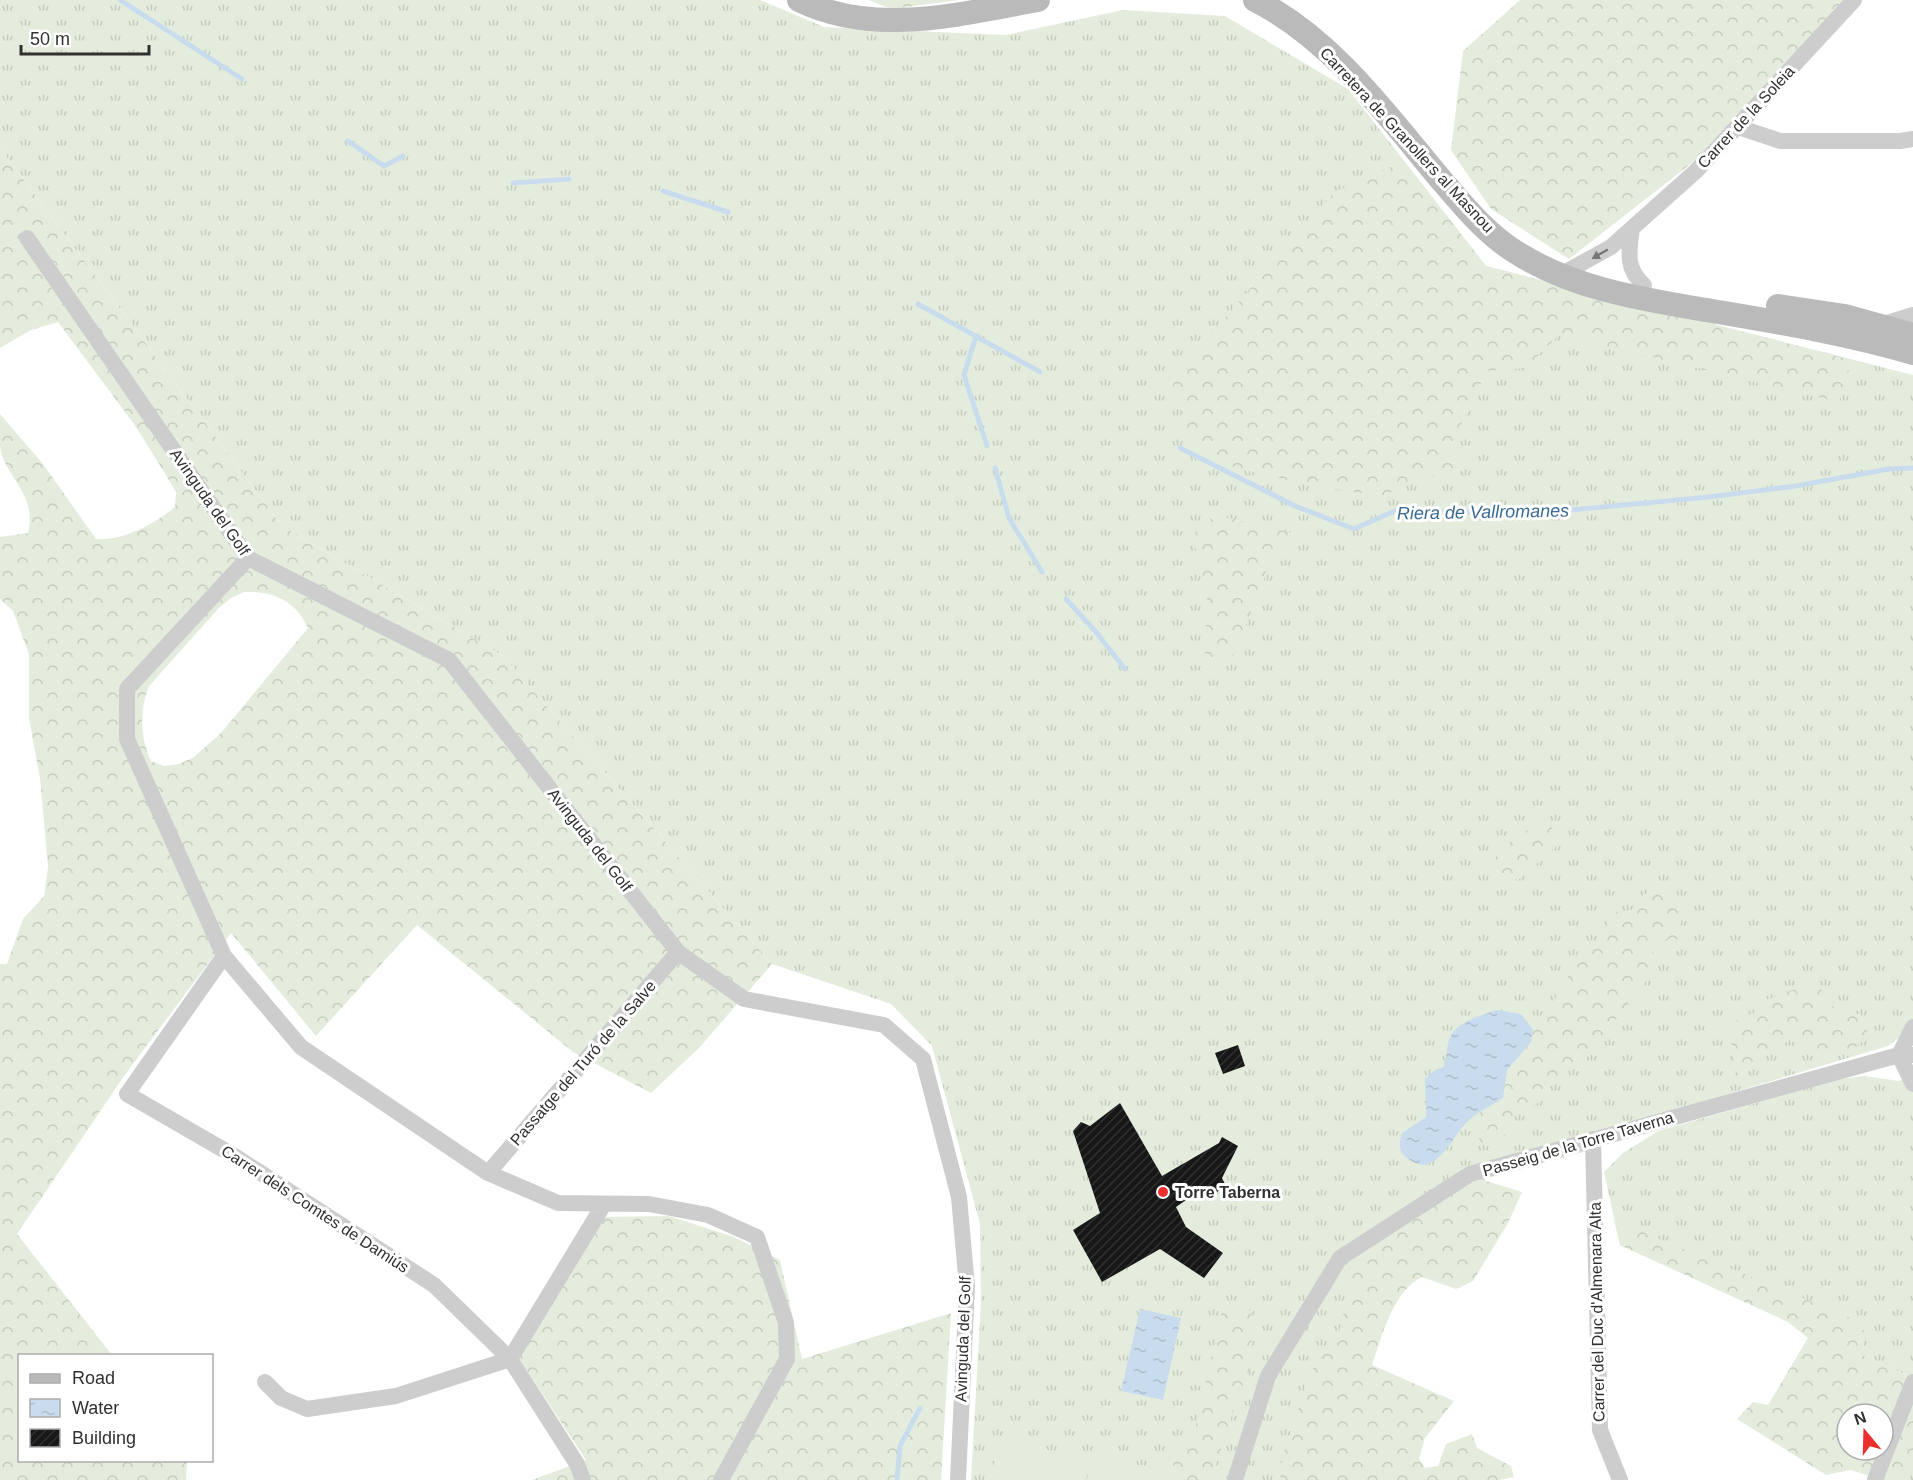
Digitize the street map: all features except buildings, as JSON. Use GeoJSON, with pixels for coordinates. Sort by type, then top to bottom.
{"type":"FeatureCollection","features":[{"type":"Feature","properties":{"kind":"main road"},"geometry":{"type":"LineString","coordinates":[[799,0],[841,13],[887,21],[978,12],[1038,0]]}},
{"type":"Feature","properties":{"kind":"main road","name":"Carretera de Granollers al Masnou"},"geometry":{"type":"LineString","coordinates":[[1255,0],[1294,23],[1335,58],[1483,225],[1509,248],[1536,264],[1602,290],[1800,326],[1885,335],[1913,335]]}},
{"type":"Feature","properties":{"kind":"main road","name":"Carretera de Granollers al Masnou"},"geometry":{"type":"LineString","coordinates":[[1562,274],[1845,316],[1885,335],[1913,353]]}},
{"type":"Feature","properties":{"kind":"street","name":"Carrer de la Soleia"},"geometry":{"type":"LineString","coordinates":[[1562,274],[1611,248],[1696,171],[1854,0]]}},
{"type":"Feature","properties":{"kind":"street"},"geometry":{"type":"LineString","coordinates":[[1738,127],[1780,141],[1900,141],[1913,139]]}},
{"type":"Feature","properties":{"kind":"street"},"geometry":{"type":"LineString","coordinates":[[1632,228],[1629,249],[1630,270],[1644,285]]}},
{"type":"Feature","properties":{"kind":"street","name":"Avinguda del Golf"},"geometry":{"type":"LineString","coordinates":[[27,238],[248,558],[449,660],[678,952],[744,999],[884,1025],[923,1059],[959,1197],[966,1275],[958,1480]]}},
{"type":"Feature","properties":{"kind":"street"},"geometry":{"type":"LineString","coordinates":[[1885,335],[1913,315]]}},
{"type":"Feature","properties":{"kind":"street"},"geometry":{"type":"LineString","coordinates":[[248,558],[127,689],[127,740],[182,856],[224,956],[301,1047],[488,1173],[558,1203],[649,1204],[708,1215],[757,1237],[786,1323],[787,1359],[721,1480]]}},
{"type":"Feature","properties":{"kind":"street","name":"Passatge del Turó de la Salve"},"geometry":{"type":"LineString","coordinates":[[488,1173],[678,952]]}},
{"type":"Feature","properties":{"kind":"street","name":"Carrer dels Comtes de Damiús"},"geometry":{"type":"LineString","coordinates":[[224,956],[127,1094],[236,1157],[434,1286],[510,1359],[577,1464],[583,1480]]}},
{"type":"Feature","properties":{"kind":"street"},"geometry":{"type":"LineString","coordinates":[[1913,1027],[1906,1055],[1913,1084]]}},
{"type":"Feature","properties":{"kind":"street","name":"Passeig de la Torre Taverna"},"geometry":{"type":"LineString","coordinates":[[1235,1480],[1268,1376],[1340,1258],[1470,1174],[1906,1055]]}},
{"type":"Feature","properties":{"kind":"street","name":"Carrer del Duc d'Almenara Alta"},"geometry":{"type":"LineString","coordinates":[[1593,1139],[1600,1430],[1620,1480]]}},
{"type":"Feature","properties":{"kind":"street"},"geometry":{"type":"LineString","coordinates":[[265,1382],[281,1398],[307,1409],[396,1396],[510,1359],[604,1204]]}},
{"type":"Feature","properties":{"kind":"street"},"geometry":{"type":"LineString","coordinates":[[1875,1480],[1913,1382]]}},
{"type":"Feature","properties":{"kind":"green space"},"geometry":{"type":"Polygon","coordinates":[[[0,0],[760,0],[824,27],[1006,35],[1123,10],[1225,16],[1348,89],[1486,266],[1913,375],[1913,1022],[1905,1033],[1888,1046],[1595,1134],[1598,1148],[1488,1178],[1369,1250],[1317,1480],[971,1480],[981,1302],[980,1224],[932,1046],[891,1004],[772,964],[503,656],[282,526],[0,148],[0,0]]]}},
{"type":"Feature","properties":{"kind":"green space"},"geometry":{"type":"Polygon","coordinates":[[[868,0],[959,0],[892,9],[868,0]]]}},
{"type":"Feature","properties":{"kind":"green space"},"geometry":{"type":"Polygon","coordinates":[[[1520,0],[1845,0],[1693,162],[1569,259],[1491,209],[1451,150],[1463,51],[1520,0]]]}},
{"type":"Feature","properties":{"kind":"green space"},"geometry":{"type":"Polygon","coordinates":[[[0,148],[282,526],[503,656],[772,964],[699,1048],[651,1093],[573,1052],[417,925],[316,1036],[231,933],[124,1076],[17,1234],[111,1354],[18,1354],[18,1462],[187,1462],[186,1480],[0,1480],[0,964],[7,964],[23,919],[44,896],[48,867],[40,778],[29,718],[29,654],[13,611],[0,599],[0,537],[28,533],[30,519],[25,497],[3,458],[0,447],[0,414],[43,464],[96,539],[117,537],[148,525],[175,507],[176,492],[134,424],[58,322],[31,330],[0,348],[0,148]],[[244,592],[231,598],[219,608],[149,686],[142,714],[142,724],[151,761],[164,766],[179,764],[194,757],[221,733],[308,628],[290,604],[265,593],[244,592]]]}},
{"type":"Feature","properties":{"kind":"green space"},"geometry":{"type":"Polygon","coordinates":[[[1404,161],[1486,266],[1852,360],[1839,402],[1559,335],[1525,368],[1487,371],[1459,429],[1456,471],[1415,478],[1385,496],[1312,486],[1233,467],[1187,434],[1171,380],[1334,192],[1404,161]]]}},
{"type":"Feature","properties":{"kind":"green space"},"geometry":{"type":"Polygon","coordinates":[[[1215,515],[1302,535],[1268,564],[1262,587],[1233,656],[1219,665],[1205,655],[1207,591],[1192,535],[1215,515]]]}},
{"type":"Feature","properties":{"kind":"green space"},"geometry":{"type":"Polygon","coordinates":[[[1537,823],[1551,826],[1559,844],[1518,880],[1496,872],[1496,852],[1537,823]]]}},
{"type":"Feature","properties":{"kind":"green space"},"geometry":{"type":"Polygon","coordinates":[[[1651,888],[1683,907],[1679,939],[1666,939],[1652,946],[1656,968],[1587,1057],[1557,1078],[1538,1103],[1515,1115],[1508,1133],[1483,1145],[1468,1121],[1503,1097],[1507,1070],[1531,1042],[1533,1029],[1529,1024],[1545,1015],[1567,979],[1579,950],[1605,936],[1610,912],[1629,912],[1651,888]]]}},
{"type":"Feature","properties":{"kind":"green space"},"geometry":{"type":"Polygon","coordinates":[[[1816,981],[1839,1015],[1859,1014],[1869,1035],[1856,1047],[1825,1055],[1789,1040],[1736,1077],[1729,1024],[1757,1011],[1766,1000],[1816,981]]]}},
{"type":"Feature","properties":{"kind":"green space"},"geometry":{"type":"Polygon","coordinates":[[[1913,1075],[1913,1480],[1882,1480],[1886,1462],[1895,1462],[1895,1423],[1906,1375],[1620,1245],[1604,1172],[1623,1153],[1658,1131],[1840,1079],[1864,1076],[1899,1081],[1913,1075]]]}},
{"type":"Feature","properties":{"kind":"green space"},"geometry":{"type":"Polygon","coordinates":[[[1473,1177],[1522,1192],[1508,1223],[1473,1281],[1456,1289],[1422,1277],[1403,1293],[1390,1315],[1372,1365],[1454,1401],[1425,1438],[1419,1459],[1425,1468],[1438,1466],[1446,1444],[1472,1434],[1477,1448],[1511,1466],[1514,1477],[1500,1480],[1280,1480],[1282,1457],[1319,1351],[1333,1355],[1350,1288],[1334,1281],[1343,1258],[1473,1177]]]}},
{"type":"Feature","properties":{"kind":"green space"},"geometry":{"type":"Polygon","coordinates":[[[669,1216],[734,1237],[780,1260],[802,1359],[951,1313],[941,1480],[532,1480],[586,1460],[518,1357],[599,1217],[669,1216]]]}},
{"type":"Feature","properties":{"kind":"green space"},"geometry":{"type":"Polygon","coordinates":[[[1614,1220],[1858,1321],[1865,1333],[1863,1355],[1906,1375],[1904,1384],[1913,1386],[1913,1464],[1905,1469],[1897,1467],[1881,1479],[1850,1470],[1826,1475],[1737,1419],[1753,1402],[1768,1405],[1808,1338],[1788,1322],[1620,1245],[1614,1220]]]}},
{"type":"Feature","properties":{"kind":"green space"},"geometry":{"type":"Polygon","coordinates":[[[1224,1302],[1251,1311],[1252,1365],[1238,1397],[1215,1468],[1215,1480],[1185,1480],[1186,1472],[1171,1463],[1168,1450],[1192,1441],[1224,1302]]]}},
{"type":"Feature","properties":{"kind":"green space"},"geometry":{"type":"Polygon","coordinates":[[[997,1441],[1088,1457],[1085,1480],[992,1480],[997,1441]]]}},
{"type":"Feature","properties":{"kind":"green space"},"geometry":{"type":"Polygon","coordinates":[[[1090,1457],[1181,1472],[1179,1480],[1087,1480],[1090,1457]]]}},
{"type":"Feature","properties":{"kind":"water"},"geometry":{"type":"Polygon","coordinates":[[[1497,1010],[1521,1014],[1533,1029],[1531,1042],[1507,1070],[1503,1098],[1468,1121],[1435,1161],[1417,1164],[1402,1153],[1400,1140],[1402,1133],[1426,1117],[1425,1079],[1435,1070],[1443,1067],[1448,1044],[1455,1030],[1467,1021],[1497,1010]]]}},
{"type":"Feature","properties":{"kind":"water"},"geometry":{"type":"Polygon","coordinates":[[[1140,1309],[1181,1318],[1163,1400],[1121,1391],[1140,1309]]]}},
{"type":"Feature","properties":{"kind":"waterway","name":"Riera de Vallromanes"},"geometry":{"type":"LineString","coordinates":[[120,0],[242,79]]}},
{"type":"Feature","properties":{"kind":"waterway","name":"Riera de Vallromanes"},"geometry":{"type":"LineString","coordinates":[[348,141],[384,166],[403,156]]}},
{"type":"Feature","properties":{"kind":"waterway","name":"Riera de Vallromanes"},"geometry":{"type":"LineString","coordinates":[[513,183],[569,179]]}},
{"type":"Feature","properties":{"kind":"waterway","name":"Riera de Vallromanes"},"geometry":{"type":"LineString","coordinates":[[663,191],[728,212]]}},
{"type":"Feature","properties":{"kind":"waterway","name":"Riera de Vallromanes"},"geometry":{"type":"LineString","coordinates":[[918,304],[1040,372]]}},
{"type":"Feature","properties":{"kind":"waterway"},"geometry":{"type":"LineString","coordinates":[[976,336],[964,375],[987,446]]}},
{"type":"Feature","properties":{"kind":"waterway","name":"Riera de Vallromanes"},"geometry":{"type":"LineString","coordinates":[[1180,448],[1295,506],[1354,529],[1397,510],[1528,514],[1709,497],[1796,486],[1889,469],[1913,468]]}},
{"type":"Feature","properties":{"kind":"waterway"},"geometry":{"type":"LineString","coordinates":[[995,468],[1009,518],[1042,572]]}},
{"type":"Feature","properties":{"kind":"waterway"},"geometry":{"type":"LineString","coordinates":[[1066,599],[1125,669]]}},
{"type":"Feature","properties":{"kind":"waterway"},"geometry":{"type":"LineString","coordinates":[[897,1480],[900,1446],[920,1408]]}},
{"type":"Feature","properties":{"kind":"place","name":"Torre Taberna"},"geometry":{"type":"Point","coordinates":[1163,1192]}}]}
